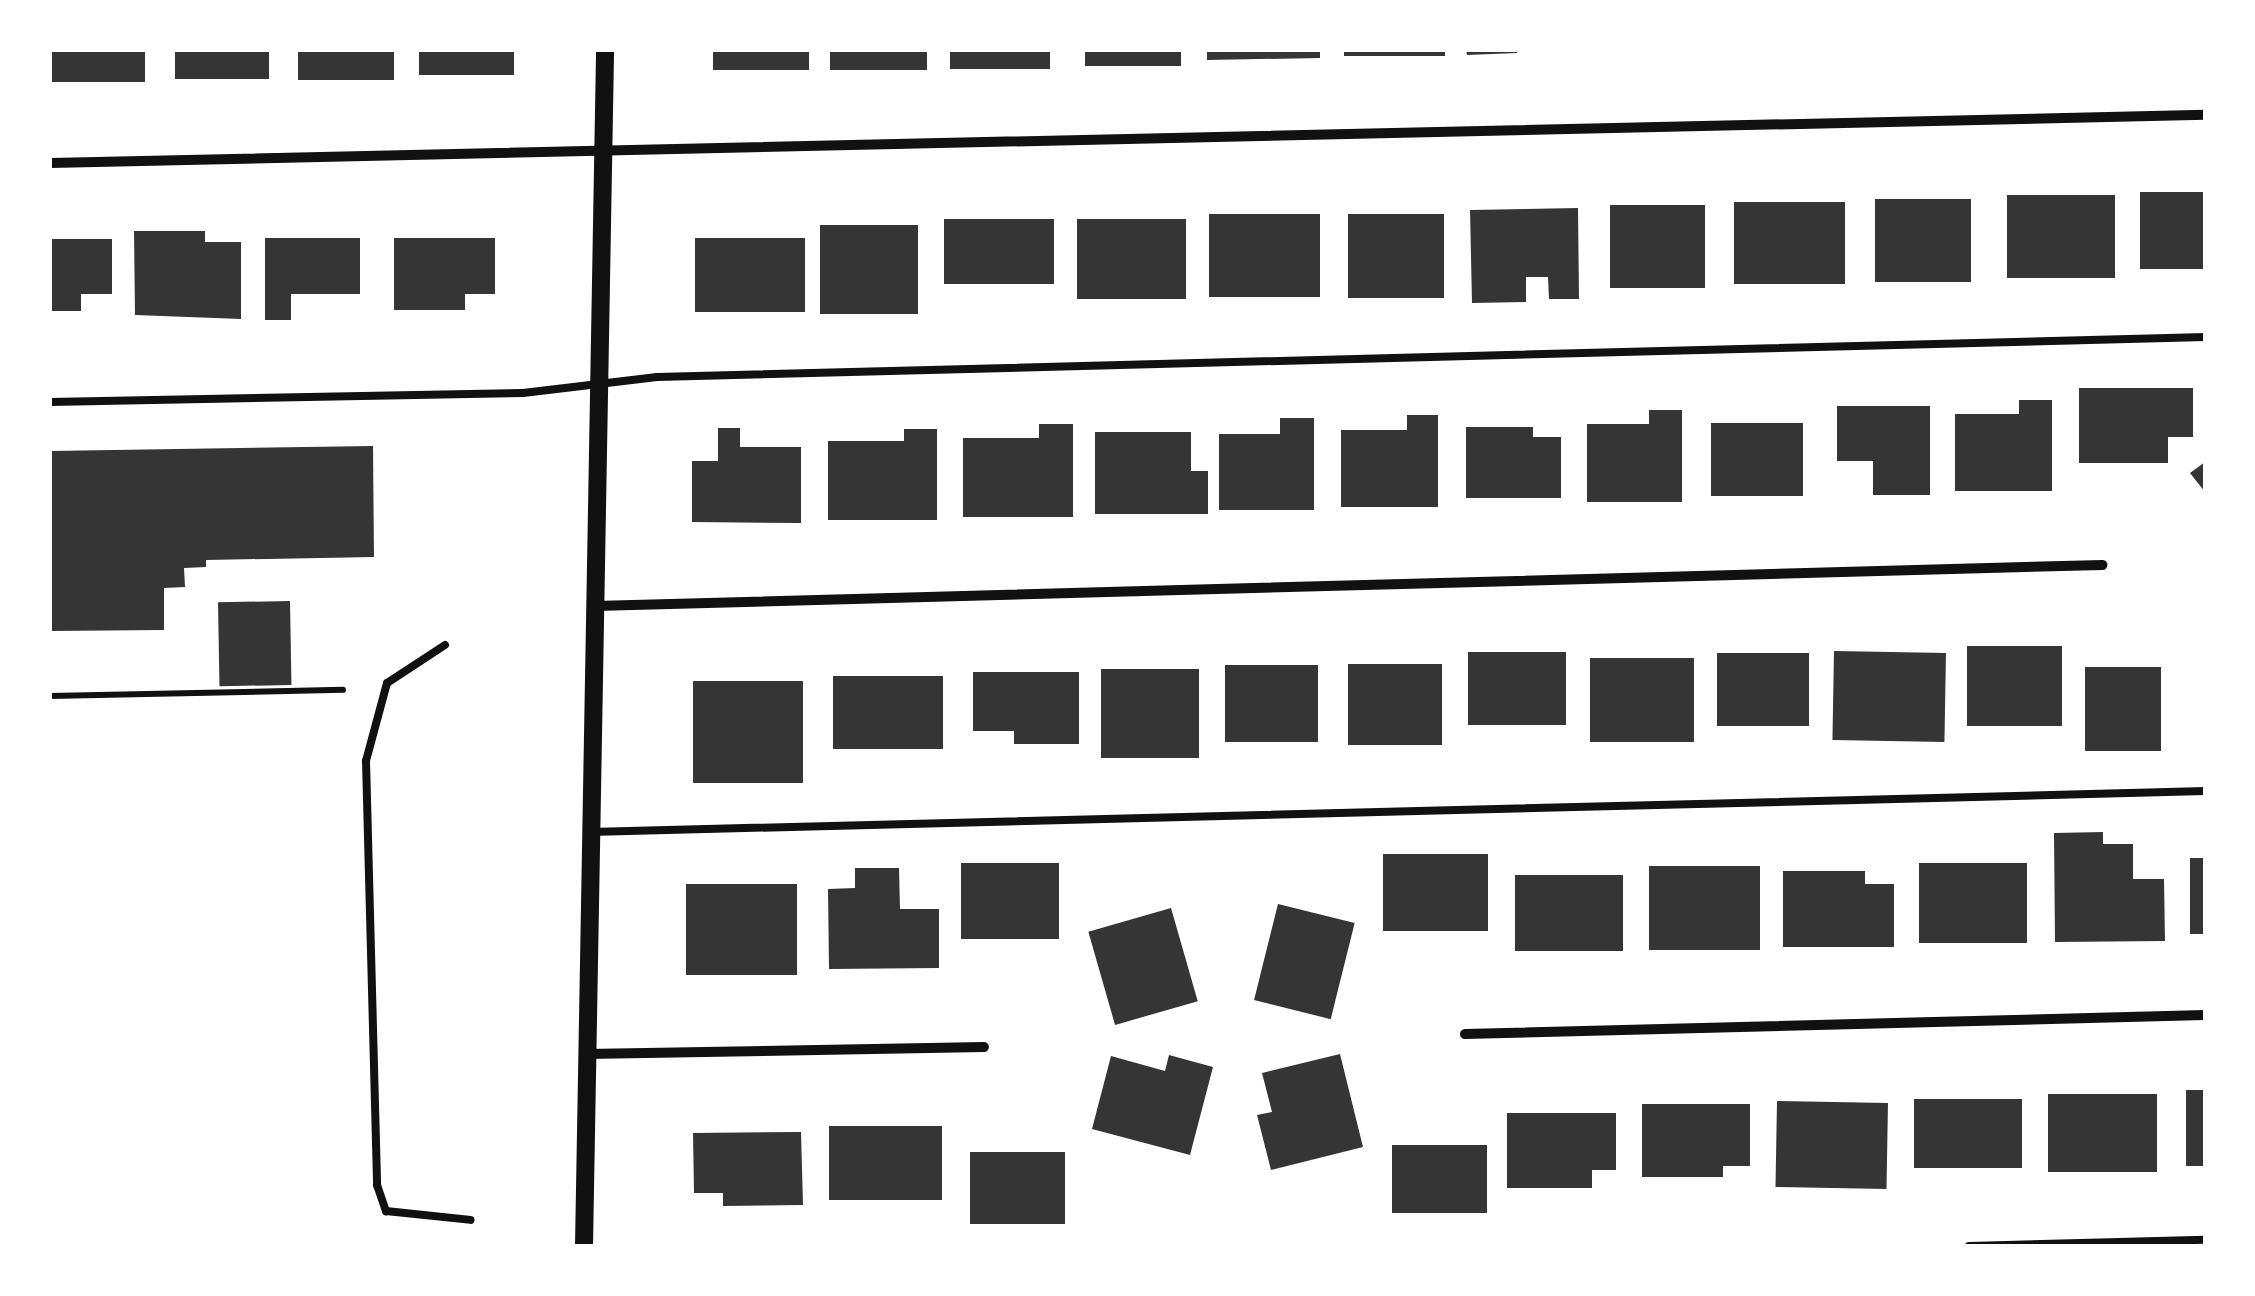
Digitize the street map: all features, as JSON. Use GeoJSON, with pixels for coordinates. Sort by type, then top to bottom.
{"type":"FeatureCollection","features":[{"type":"Feature","properties":{"kind":"street"},"geometry":{"type":"LineString","coordinates":[[584,1246],[588,832],[605,50]]}},
{"type":"Feature","properties":{"kind":"street"},"geometry":{"type":"LineString","coordinates":[[50,163],[602,154],[2205,115]]}},
{"type":"Feature","properties":{"kind":"street"},"geometry":{"type":"LineString","coordinates":[[595,606],[2102,565]]}},
{"type":"Feature","properties":{"kind":"street"},"geometry":{"type":"LineString","coordinates":[[1465,1034],[2205,1016]]}},
{"type":"Feature","properties":{"kind":"street"},"geometry":{"type":"LineString","coordinates":[[585,1054],[984,1047]]}},
{"type":"Feature","properties":{"kind":"lane"},"geometry":{"type":"LineString","coordinates":[[50,402],[522,394],[598,384],[853,371],[2205,337]]}},
{"type":"Feature","properties":{"kind":"lane"},"geometry":{"type":"LineString","coordinates":[[445,645],[387,683],[366,761],[377,1185],[386,1211],[470,1220]]}},
{"type":"Feature","properties":{"kind":"lane"},"geometry":{"type":"LineString","coordinates":[[588,832],[2205,791]]}},
{"type":"Feature","properties":{"kind":"lane"},"geometry":{"type":"LineString","coordinates":[[1969,1246],[2205,1240]]}},
{"type":"Feature","properties":{"kind":"path"},"geometry":{"type":"LineString","coordinates":[[50,696],[343,690]]}},
{"type":"Feature","properties":{"kind":"building"},"geometry":{"type":"Polygon","coordinates":[[[50,50],[145,50],[145,82],[50,82],[50,50]]]}},
{"type":"Feature","properties":{"kind":"building"},"geometry":{"type":"Polygon","coordinates":[[[175,50],[269,50],[269,79],[175,79],[175,50]]]}},
{"type":"Feature","properties":{"kind":"building"},"geometry":{"type":"Polygon","coordinates":[[[298,50],[394,50],[394,80],[298,80],[298,50]]]}},
{"type":"Feature","properties":{"kind":"building"},"geometry":{"type":"Polygon","coordinates":[[[419,50],[514,50],[514,75],[419,75],[419,50]]]}},
{"type":"Feature","properties":{"kind":"building"},"geometry":{"type":"Polygon","coordinates":[[[713,50],[809,50],[809,70],[713,70],[713,50]]]}},
{"type":"Feature","properties":{"kind":"building"},"geometry":{"type":"Polygon","coordinates":[[[830,50],[927,50],[927,70],[830,70],[830,50]]]}},
{"type":"Feature","properties":{"kind":"building"},"geometry":{"type":"Polygon","coordinates":[[[950,50],[1050,50],[1050,69],[950,69],[950,50]]]}},
{"type":"Feature","properties":{"kind":"building"},"geometry":{"type":"Polygon","coordinates":[[[1085,50],[1181,50],[1181,66],[1085,66],[1085,50]]]}},
{"type":"Feature","properties":{"kind":"building"},"geometry":{"type":"Polygon","coordinates":[[[1207,50],[1320,50],[1320,58],[1207,60],[1207,50]]]}},
{"type":"Feature","properties":{"kind":"building"},"geometry":{"type":"Polygon","coordinates":[[[1344,50],[1445,50],[1445,56],[1344,56],[1344,50]]]}},
{"type":"Feature","properties":{"kind":"building"},"geometry":{"type":"Polygon","coordinates":[[[1466,50],[1517,50],[1517,53],[1467,55],[1466,50]]]}},
{"type":"Feature","properties":{"kind":"building"},"geometry":{"type":"Polygon","coordinates":[[[2140,192],[2205,192],[2205,269],[2140,269],[2140,192]]]}},
{"type":"Feature","properties":{"kind":"building"},"geometry":{"type":"Polygon","coordinates":[[[2007,195],[2115,195],[2115,278],[2007,278],[2007,195]]]}},
{"type":"Feature","properties":{"kind":"building"},"geometry":{"type":"Polygon","coordinates":[[[1875,199],[1971,199],[1971,282],[1875,282],[1875,199]]]}},
{"type":"Feature","properties":{"kind":"building"},"geometry":{"type":"Polygon","coordinates":[[[1734,202],[1845,202],[1845,284],[1734,284],[1734,202]]]}},
{"type":"Feature","properties":{"kind":"building"},"geometry":{"type":"Polygon","coordinates":[[[1610,205],[1705,205],[1705,288],[1610,288],[1610,205]]]}},
{"type":"Feature","properties":{"kind":"building"},"geometry":{"type":"Polygon","coordinates":[[[1578,208],[1579,299],[1549,299],[1548,277],[1526,277],[1526,302],[1472,303],[1470,210],[1578,208]]]}},
{"type":"Feature","properties":{"kind":"building"},"geometry":{"type":"Polygon","coordinates":[[[1209,214],[1320,214],[1320,297],[1209,297],[1209,214]]]}},
{"type":"Feature","properties":{"kind":"building"},"geometry":{"type":"Polygon","coordinates":[[[1348,214],[1444,214],[1444,298],[1348,298],[1348,214]]]}},
{"type":"Feature","properties":{"kind":"building"},"geometry":{"type":"Polygon","coordinates":[[[944,219],[1054,219],[1054,284],[944,284],[944,219]]]}},
{"type":"Feature","properties":{"kind":"building"},"geometry":{"type":"Polygon","coordinates":[[[1077,219],[1186,219],[1186,299],[1077,299],[1077,219]]]}},
{"type":"Feature","properties":{"kind":"building"},"geometry":{"type":"Polygon","coordinates":[[[820,225],[918,225],[918,314],[820,314],[820,225]]]}},
{"type":"Feature","properties":{"kind":"building"},"geometry":{"type":"Polygon","coordinates":[[[134,231],[205,231],[205,242],[241,242],[241,319],[135,315],[134,231]]]}},
{"type":"Feature","properties":{"kind":"building"},"geometry":{"type":"Polygon","coordinates":[[[265,238],[360,238],[360,294],[291,294],[291,320],[265,320],[265,238]]]}},
{"type":"Feature","properties":{"kind":"building"},"geometry":{"type":"Polygon","coordinates":[[[394,238],[495,238],[495,294],[465,294],[465,310],[394,310],[394,238]]]}},
{"type":"Feature","properties":{"kind":"building"},"geometry":{"type":"Polygon","coordinates":[[[695,238],[805,238],[805,312],[695,312],[695,238]]]}},
{"type":"Feature","properties":{"kind":"building"},"geometry":{"type":"Polygon","coordinates":[[[50,239],[112,239],[112,294],[81,294],[81,311],[50,311],[50,239]]]}},
{"type":"Feature","properties":{"kind":"building"},"geometry":{"type":"Polygon","coordinates":[[[2079,388],[2193,388],[2193,437],[2168,437],[2168,463],[2079,463],[2079,388]]]}},
{"type":"Feature","properties":{"kind":"building"},"geometry":{"type":"Polygon","coordinates":[[[2019,400],[2052,400],[2052,491],[1955,491],[1955,414],[2019,414],[2019,400]]]}},
{"type":"Feature","properties":{"kind":"building"},"geometry":{"type":"Polygon","coordinates":[[[1837,406],[1930,406],[1930,495],[1873,495],[1873,461],[1837,461],[1837,406]]]}},
{"type":"Feature","properties":{"kind":"building"},"geometry":{"type":"Polygon","coordinates":[[[1649,410],[1682,410],[1682,502],[1587,502],[1587,424],[1649,424],[1649,410]]]}},
{"type":"Feature","properties":{"kind":"building"},"geometry":{"type":"Polygon","coordinates":[[[1407,415],[1438,415],[1438,507],[1341,507],[1341,430],[1407,430],[1407,415]]]}},
{"type":"Feature","properties":{"kind":"building"},"geometry":{"type":"Polygon","coordinates":[[[1280,418],[1314,418],[1314,510],[1219,510],[1219,434],[1280,434],[1280,418]]]}},
{"type":"Feature","properties":{"kind":"building"},"geometry":{"type":"Polygon","coordinates":[[[1711,423],[1803,423],[1803,496],[1711,496],[1711,423]]]}},
{"type":"Feature","properties":{"kind":"building"},"geometry":{"type":"Polygon","coordinates":[[[1039,424],[1073,424],[1073,517],[963,517],[963,438],[1039,438],[1039,424]]]}},
{"type":"Feature","properties":{"kind":"building"},"geometry":{"type":"Polygon","coordinates":[[[1466,427],[1533,427],[1533,437],[1561,437],[1561,498],[1466,498],[1466,427]]]}},
{"type":"Feature","properties":{"kind":"building"},"geometry":{"type":"Polygon","coordinates":[[[718,428],[740,428],[740,447],[801,447],[801,523],[692,522],[692,461],[718,461],[718,428]]]}},
{"type":"Feature","properties":{"kind":"building"},"geometry":{"type":"Polygon","coordinates":[[[904,429],[937,429],[937,520],[828,520],[828,441],[904,441],[904,429]]]}},
{"type":"Feature","properties":{"kind":"building"},"geometry":{"type":"Polygon","coordinates":[[[1095,432],[1191,432],[1191,471],[1208,471],[1208,514],[1095,514],[1095,432]]]}},
{"type":"Feature","properties":{"kind":"building"},"geometry":{"type":"Polygon","coordinates":[[[373,446],[374,557],[206,560],[206,567],[184,568],[185,587],[164,588],[164,630],[50,631],[50,451],[373,446]]]}},
{"type":"Feature","properties":{"kind":"building"},"geometry":{"type":"Polygon","coordinates":[[[2205,462],[2205,492],[2190,473],[2205,462]]]}},
{"type":"Feature","properties":{"kind":"building"},"geometry":{"type":"Polygon","coordinates":[[[290,601],[291,685],[219,686],[218,602],[290,601]]]}},
{"type":"Feature","properties":{"kind":"building"},"geometry":{"type":"Polygon","coordinates":[[[1967,646],[2062,646],[2062,726],[1967,726],[1967,646]]]}},
{"type":"Feature","properties":{"kind":"building"},"geometry":{"type":"Polygon","coordinates":[[[1834,651],[1946,653],[1944,742],[1832,740],[1834,651]]]}},
{"type":"Feature","properties":{"kind":"building"},"geometry":{"type":"Polygon","coordinates":[[[1468,652],[1566,652],[1566,725],[1468,725],[1468,652]]]}},
{"type":"Feature","properties":{"kind":"building"},"geometry":{"type":"Polygon","coordinates":[[[1717,653],[1809,653],[1809,726],[1717,726],[1717,653]]]}},
{"type":"Feature","properties":{"kind":"building"},"geometry":{"type":"Polygon","coordinates":[[[1590,658],[1694,658],[1694,742],[1590,742],[1590,658]]]}},
{"type":"Feature","properties":{"kind":"building"},"geometry":{"type":"Polygon","coordinates":[[[1348,664],[1442,664],[1442,745],[1348,745],[1348,664]]]}},
{"type":"Feature","properties":{"kind":"building"},"geometry":{"type":"Polygon","coordinates":[[[1225,665],[1318,665],[1318,742],[1225,742],[1225,665]]]}},
{"type":"Feature","properties":{"kind":"building"},"geometry":{"type":"Polygon","coordinates":[[[2085,667],[2161,667],[2161,751],[2085,751],[2085,667]]]}},
{"type":"Feature","properties":{"kind":"building"},"geometry":{"type":"Polygon","coordinates":[[[1101,669],[1199,669],[1199,758],[1101,758],[1101,669]]]}},
{"type":"Feature","properties":{"kind":"building"},"geometry":{"type":"Polygon","coordinates":[[[973,672],[1079,672],[1079,744],[1014,744],[1014,731],[973,731],[973,672]]]}},
{"type":"Feature","properties":{"kind":"building"},"geometry":{"type":"Polygon","coordinates":[[[833,676],[943,676],[943,749],[833,749],[833,676]]]}},
{"type":"Feature","properties":{"kind":"building"},"geometry":{"type":"Polygon","coordinates":[[[693,681],[803,681],[803,783],[693,783],[693,681]]]}},
{"type":"Feature","properties":{"kind":"building"},"geometry":{"type":"Polygon","coordinates":[[[2103,832],[2103,844],[2133,844],[2133,879],[2164,879],[2165,941],[2055,942],[2054,833],[2103,832]]]}},
{"type":"Feature","properties":{"kind":"building"},"geometry":{"type":"Polygon","coordinates":[[[1383,854],[1488,854],[1488,931],[1383,931],[1383,854]]]}},
{"type":"Feature","properties":{"kind":"building"},"geometry":{"type":"Polygon","coordinates":[[[2190,858],[2205,858],[2205,934],[2190,934],[2190,858]]]}},
{"type":"Feature","properties":{"kind":"building"},"geometry":{"type":"Polygon","coordinates":[[[961,863],[1059,863],[1059,939],[961,939],[961,863]]]}},
{"type":"Feature","properties":{"kind":"building"},"geometry":{"type":"Polygon","coordinates":[[[1919,863],[2027,863],[2027,943],[1919,943],[1919,863]]]}},
{"type":"Feature","properties":{"kind":"building"},"geometry":{"type":"Polygon","coordinates":[[[1649,866],[1760,866],[1760,950],[1649,950],[1649,866]]]}},
{"type":"Feature","properties":{"kind":"building"},"geometry":{"type":"Polygon","coordinates":[[[855,868],[899,868],[900,909],[939,909],[939,968],[829,969],[828,889],[855,888],[855,868]]]}},
{"type":"Feature","properties":{"kind":"building"},"geometry":{"type":"Polygon","coordinates":[[[1783,871],[1865,871],[1865,884],[1894,884],[1894,947],[1783,947],[1783,871]]]}},
{"type":"Feature","properties":{"kind":"building"},"geometry":{"type":"Polygon","coordinates":[[[1515,875],[1623,875],[1623,951],[1515,951],[1515,875]]]}},
{"type":"Feature","properties":{"kind":"building"},"geometry":{"type":"Polygon","coordinates":[[[686,884],[797,884],[797,975],[686,975],[686,884]]]}},
{"type":"Feature","properties":{"kind":"building"},"geometry":{"type":"Polygon","coordinates":[[[1278,904],[1355,923],[1331,1019],[1254,1000],[1278,904]]]}},
{"type":"Feature","properties":{"kind":"building"},"geometry":{"type":"Polygon","coordinates":[[[1171,908],[1198,1001],[1115,1025],[1088,932],[1171,908]]]}},
{"type":"Feature","properties":{"kind":"building"},"geometry":{"type":"Polygon","coordinates":[[[1340,1054],[1363,1147],[1271,1170],[1257,1115],[1272,1112],[1262,1073],[1340,1054]]]}},
{"type":"Feature","properties":{"kind":"building"},"geometry":{"type":"Polygon","coordinates":[[[1169,1055],[1213,1067],[1190,1155],[1092,1129],[1111,1056],[1165,1071],[1169,1055]]]}},
{"type":"Feature","properties":{"kind":"building"},"geometry":{"type":"Polygon","coordinates":[[[2186,1090],[2205,1090],[2205,1166],[2186,1166],[2186,1090]]]}},
{"type":"Feature","properties":{"kind":"building"},"geometry":{"type":"Polygon","coordinates":[[[2048,1094],[2157,1094],[2157,1172],[2048,1172],[2048,1094]]]}},
{"type":"Feature","properties":{"kind":"building"},"geometry":{"type":"Polygon","coordinates":[[[1914,1099],[2022,1099],[2022,1168],[1914,1168],[1914,1099]]]}},
{"type":"Feature","properties":{"kind":"building"},"geometry":{"type":"Polygon","coordinates":[[[1777,1101],[1888,1103],[1886,1189],[1775,1187],[1777,1101]]]}},
{"type":"Feature","properties":{"kind":"building"},"geometry":{"type":"Polygon","coordinates":[[[1642,1104],[1750,1104],[1750,1166],[1723,1166],[1723,1177],[1642,1177],[1642,1104]]]}},
{"type":"Feature","properties":{"kind":"building"},"geometry":{"type":"Polygon","coordinates":[[[1507,1113],[1616,1113],[1616,1170],[1592,1170],[1592,1188],[1507,1188],[1507,1113]]]}},
{"type":"Feature","properties":{"kind":"building"},"geometry":{"type":"Polygon","coordinates":[[[829,1126],[942,1126],[942,1200],[829,1200],[829,1126]]]}},
{"type":"Feature","properties":{"kind":"building"},"geometry":{"type":"Polygon","coordinates":[[[801,1132],[803,1205],[723,1206],[723,1193],[694,1193],[693,1133],[801,1132]]]}},
{"type":"Feature","properties":{"kind":"building"},"geometry":{"type":"Polygon","coordinates":[[[1392,1145],[1487,1145],[1487,1213],[1392,1213],[1392,1145]]]}},
{"type":"Feature","properties":{"kind":"building"},"geometry":{"type":"Polygon","coordinates":[[[970,1152],[1065,1152],[1065,1224],[970,1224],[970,1152]]]}}]}
